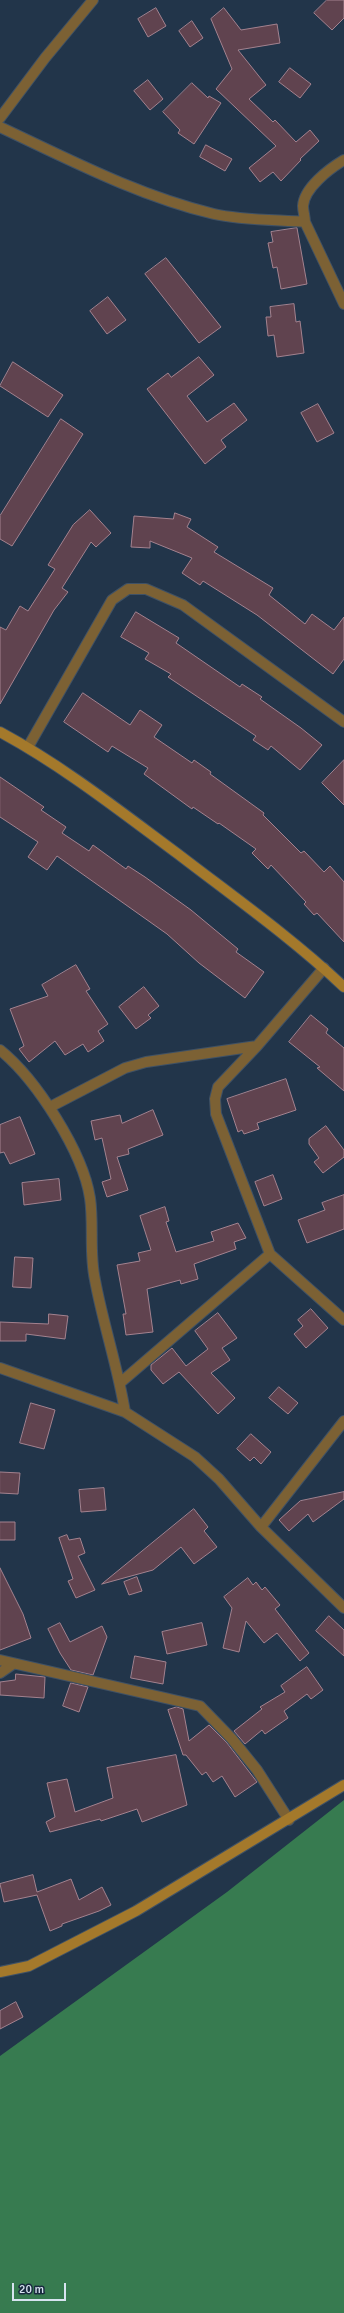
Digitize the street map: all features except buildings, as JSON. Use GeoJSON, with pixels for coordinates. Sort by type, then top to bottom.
{"type":"FeatureCollection","features":[{"type":"Feature","properties":{"kind":"street"},"geometry":{"type":"LineString","coordinates":[[0,118],[45,58],[93,0]]}},
{"type":"Feature","properties":{"kind":"street"},"geometry":{"type":"LineString","coordinates":[[0,127],[127,187],[170,201],[216,215],[305,222]]}},
{"type":"Feature","properties":{"kind":"street"},"geometry":{"type":"LineString","coordinates":[[344,160],[325,174],[309,190],[303,206],[305,222],[344,304]]}},
{"type":"Feature","properties":{"kind":"street"},"geometry":{"type":"LineString","coordinates":[[28,747],[112,600],[128,589],[146,589],[183,605],[344,722]]}},
{"type":"Feature","properties":{"kind":"street"},"geometry":{"type":"LineString","coordinates":[[0,732],[28,747],[93,791],[276,928],[324,968],[344,987]]}},
{"type":"Feature","properties":{"kind":"street"},"geometry":{"type":"LineString","coordinates":[[324,968],[257,1046],[218,1087],[215,1099],[216,1114],[270,1254],[344,1320]]}},
{"type":"Feature","properties":{"kind":"street"},"geometry":{"type":"LineString","coordinates":[[50,1107],[125,1068],[161,1059],[257,1046]]}},
{"type":"Feature","properties":{"kind":"street"},"geometry":{"type":"LineString","coordinates":[[0,1050],[22,1070],[50,1107],[85,1177],[90,1198],[94,1279],[120,1383],[125,1412]]}},
{"type":"Feature","properties":{"kind":"street"},"geometry":{"type":"LineString","coordinates":[[120,1383],[270,1254]]}},
{"type":"Feature","properties":{"kind":"street"},"geometry":{"type":"LineString","coordinates":[[0,1368],[125,1412],[196,1457],[219,1480],[261,1527],[344,1608]]}},
{"type":"Feature","properties":{"kind":"street"},"geometry":{"type":"LineString","coordinates":[[261,1527],[344,1420]]}},
{"type":"Feature","properties":{"kind":"street"},"geometry":{"type":"LineString","coordinates":[[0,1660],[200,1706],[232,1739],[257,1770],[289,1820]]}},
{"type":"Feature","properties":{"kind":"street"},"geometry":{"type":"LineString","coordinates":[[0,1673],[13,1664]]}},
{"type":"Feature","properties":{"kind":"street"},"geometry":{"type":"LineString","coordinates":[[0,1972],[29,1966],[136,1911],[289,1820],[344,1785]]}},
{"type":"Feature","properties":{"kind":"green space"},"geometry":{"type":"Polygon","coordinates":[[[344,1800],[344,2313],[0,2313],[0,2056],[227,1892],[344,1800]]]}}]}
